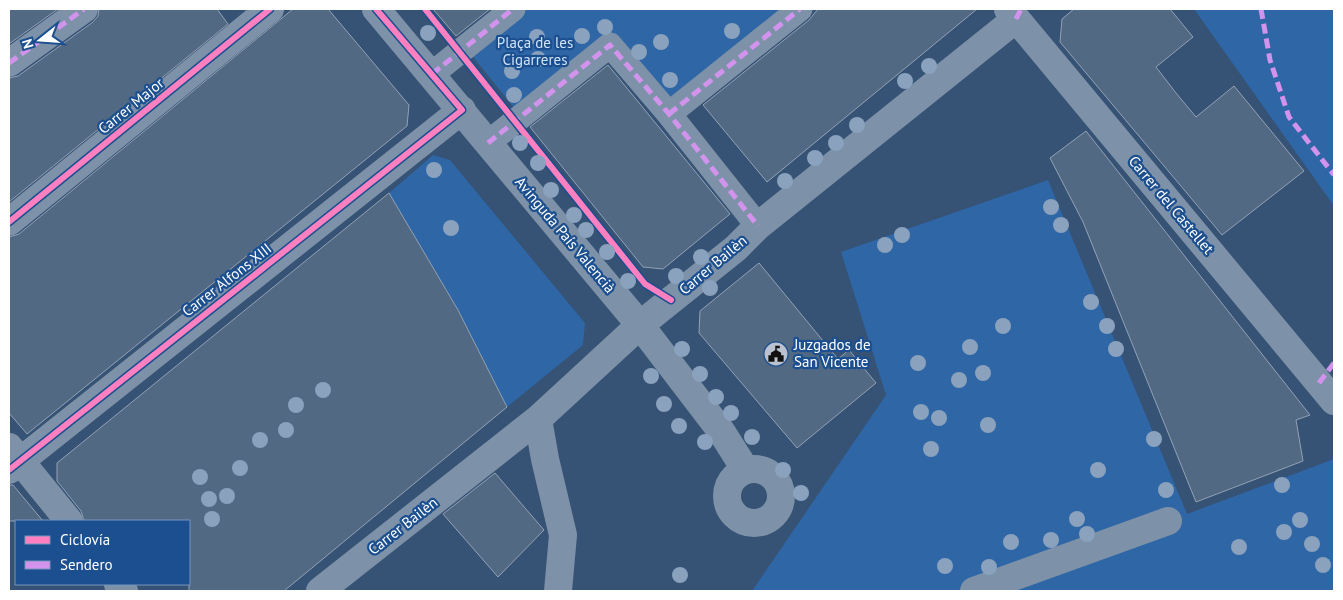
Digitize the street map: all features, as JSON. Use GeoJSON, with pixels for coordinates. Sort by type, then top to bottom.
{"type":"FeatureCollection","features":[{"type":"Feature","properties":{"kind":"street"},"geometry":{"type":"LineString","coordinates":[[9,64],[84,9]]}},
{"type":"Feature","properties":{"kind":"street","name":"Carrer Major"},"geometry":{"type":"LineString","coordinates":[[9,222],[270,9]]}},
{"type":"Feature","properties":{"kind":"street","name":"Avinguda País Valencià"},"geometry":{"type":"LineString","coordinates":[[376,9],[640,326],[721,431],[745,469]]}},
{"type":"Feature","properties":{"kind":"street"},"geometry":{"type":"LineString","coordinates":[[432,74],[513,9]]}},
{"type":"Feature","properties":{"kind":"street"},"geometry":{"type":"LineString","coordinates":[[669,114],[800,9]]}},
{"type":"Feature","properties":{"kind":"street","name":"Carrer Bailèn"},"geometry":{"type":"LineString","coordinates":[[320,591],[538,419],[640,326],[736,248],[758,226],[1012,14]]}},
{"type":"Feature","properties":{"kind":"street","name":"Carrer del Castellet"},"geometry":{"type":"LineString","coordinates":[[1012,14],[1334,401]]}},
{"type":"Feature","properties":{"kind":"street"},"geometry":{"type":"LineString","coordinates":[[488,143],[610,45],[669,114],[758,226]]}},
{"type":"Feature","properties":{"kind":"street","name":"Carrer Alfons XIII"},"geometry":{"type":"LineString","coordinates":[[13,459],[462,110]]}},
{"type":"Feature","properties":{"kind":"street"},"geometry":{"type":"LineString","coordinates":[[538,419],[545,459],[563,535],[558,591]]}},
{"type":"Feature","properties":{"kind":"street"},"geometry":{"type":"LineString","coordinates":[[13,459],[68,520]]}},
{"type":"Feature","properties":{"kind":"street"},"geometry":{"type":"LineString","coordinates":[[974,591],[1168,521]]}},
{"type":"Feature","properties":{"kind":"green space","name":"Plaça de les Cigarreres"},"geometry":{"type":"Polygon","coordinates":[[[522,9],[787,9],[669,103],[615,39],[520,115],[469,52],[522,9]]]}},
{"type":"Feature","properties":{"kind":"green space"},"geometry":{"type":"Polygon","coordinates":[[[1194,9],[1334,9],[1334,206],[1194,9]]]}},
{"type":"Feature","properties":{"kind":"green space"},"geometry":{"type":"Polygon","coordinates":[[[433,155],[450,160],[585,323],[583,345],[507,407],[458,310],[389,193],[433,155]]]}},
{"type":"Feature","properties":{"kind":"green space"},"geometry":{"type":"Polygon","coordinates":[[[1048,180],[1187,514],[1334,459],[1334,591],[752,591],[886,395],[841,252],[1048,180]]]}},
{"type":"Feature","properties":{"kind":"building"},"geometry":{"type":"Polygon","coordinates":[[[9,9],[58,9],[9,44],[9,9]]]}},
{"type":"Feature","properties":{"kind":"building"},"geometry":{"type":"Polygon","coordinates":[[[99,9],[217,9],[228,24],[9,202],[9,78],[18,76],[93,22],[98,16],[99,9]]]}},
{"type":"Feature","properties":{"kind":"building"},"geometry":{"type":"Polygon","coordinates":[[[293,9],[328,9],[409,105],[407,126],[27,434],[9,413],[9,237],[19,234],[293,9]]]}},
{"type":"Feature","properties":{"kind":"building"},"geometry":{"type":"Polygon","coordinates":[[[433,9],[490,9],[456,36],[433,9]]]}},
{"type":"Feature","properties":{"kind":"building"},"geometry":{"type":"Polygon","coordinates":[[[818,9],[977,9],[767,182],[703,105],[809,20],[818,9]]]}},
{"type":"Feature","properties":{"kind":"building"},"geometry":{"type":"Polygon","coordinates":[[[1074,9],[1170,9],[1193,37],[1156,67],[1176,93],[1196,117],[1234,86],[1304,171],[1222,235],[1060,42],[1062,19],[1074,9]]]}},
{"type":"Feature","properties":{"kind":"building"},"geometry":{"type":"Polygon","coordinates":[[[608,65],[730,214],[663,269],[643,267],[530,127],[608,65]]]}},
{"type":"Feature","properties":{"kind":"building"},"geometry":{"type":"Polygon","coordinates":[[[1086,131],[1310,415],[1296,420],[1303,461],[1196,502],[1083,222],[1050,158],[1086,131]]]}},
{"type":"Feature","properties":{"kind":"building"},"geometry":{"type":"Polygon","coordinates":[[[389,193],[458,310],[507,407],[284,591],[189,591],[190,520],[84,520],[81,511],[57,481],[57,463],[389,193]]]}},
{"type":"Feature","properties":{"kind":"building","name":"Juzgados de San Vicente"},"geometry":{"type":"Polygon","coordinates":[[[759,263],[838,359],[849,350],[876,383],[797,448],[699,333],[700,311],[759,263]]]}},
{"type":"Feature","properties":{"kind":"building"},"geometry":{"type":"Polygon","coordinates":[[[495,473],[544,530],[498,577],[443,514],[495,473]]]}},
{"type":"Feature","properties":{"kind":"building"},"geometry":{"type":"Polygon","coordinates":[[[9,485],[13,485],[42,520],[9,521],[9,485]]]}},
{"type":"Feature","properties":{"kind":"marked path"},"geometry":{"type":"LineString","coordinates":[[9,63],[84,9]]}},
{"type":"Feature","properties":{"kind":"marked path"},"geometry":{"type":"LineString","coordinates":[[432,74],[513,9]]}},
{"type":"Feature","properties":{"kind":"marked path"},"geometry":{"type":"LineString","coordinates":[[669,114],[800,9]]}},
{"type":"Feature","properties":{"kind":"marked path"},"geometry":{"type":"LineString","coordinates":[[1016,19],[1021,9]]}},
{"type":"Feature","properties":{"kind":"marked path"},"geometry":{"type":"LineString","coordinates":[[1261,9],[1270,60],[1289,117],[1334,175]]}},
{"type":"Feature","properties":{"kind":"marked path"},"geometry":{"type":"LineString","coordinates":[[488,143],[610,45],[669,114],[758,226]]}},
{"type":"Feature","properties":{"kind":"marked path"},"geometry":{"type":"LineString","coordinates":[[1319,383],[1334,363]]}},
{"type":"Feature","properties":{"kind":"cycle path"},"geometry":{"type":"LineString","coordinates":[[9,222],[270,9]]}},
{"type":"Feature","properties":{"kind":"cycle path"},"geometry":{"type":"LineString","coordinates":[[9,470],[462,110],[376,9]]}},
{"type":"Feature","properties":{"kind":"cycle path"},"geometry":{"type":"LineString","coordinates":[[425,9],[645,284],[671,300]]}},
{"type":"Feature","properties":{"kind":"place","name":"Juzgados de San Vicente"},"geometry":{"type":"Point","coordinates":[776,354]}}]}
